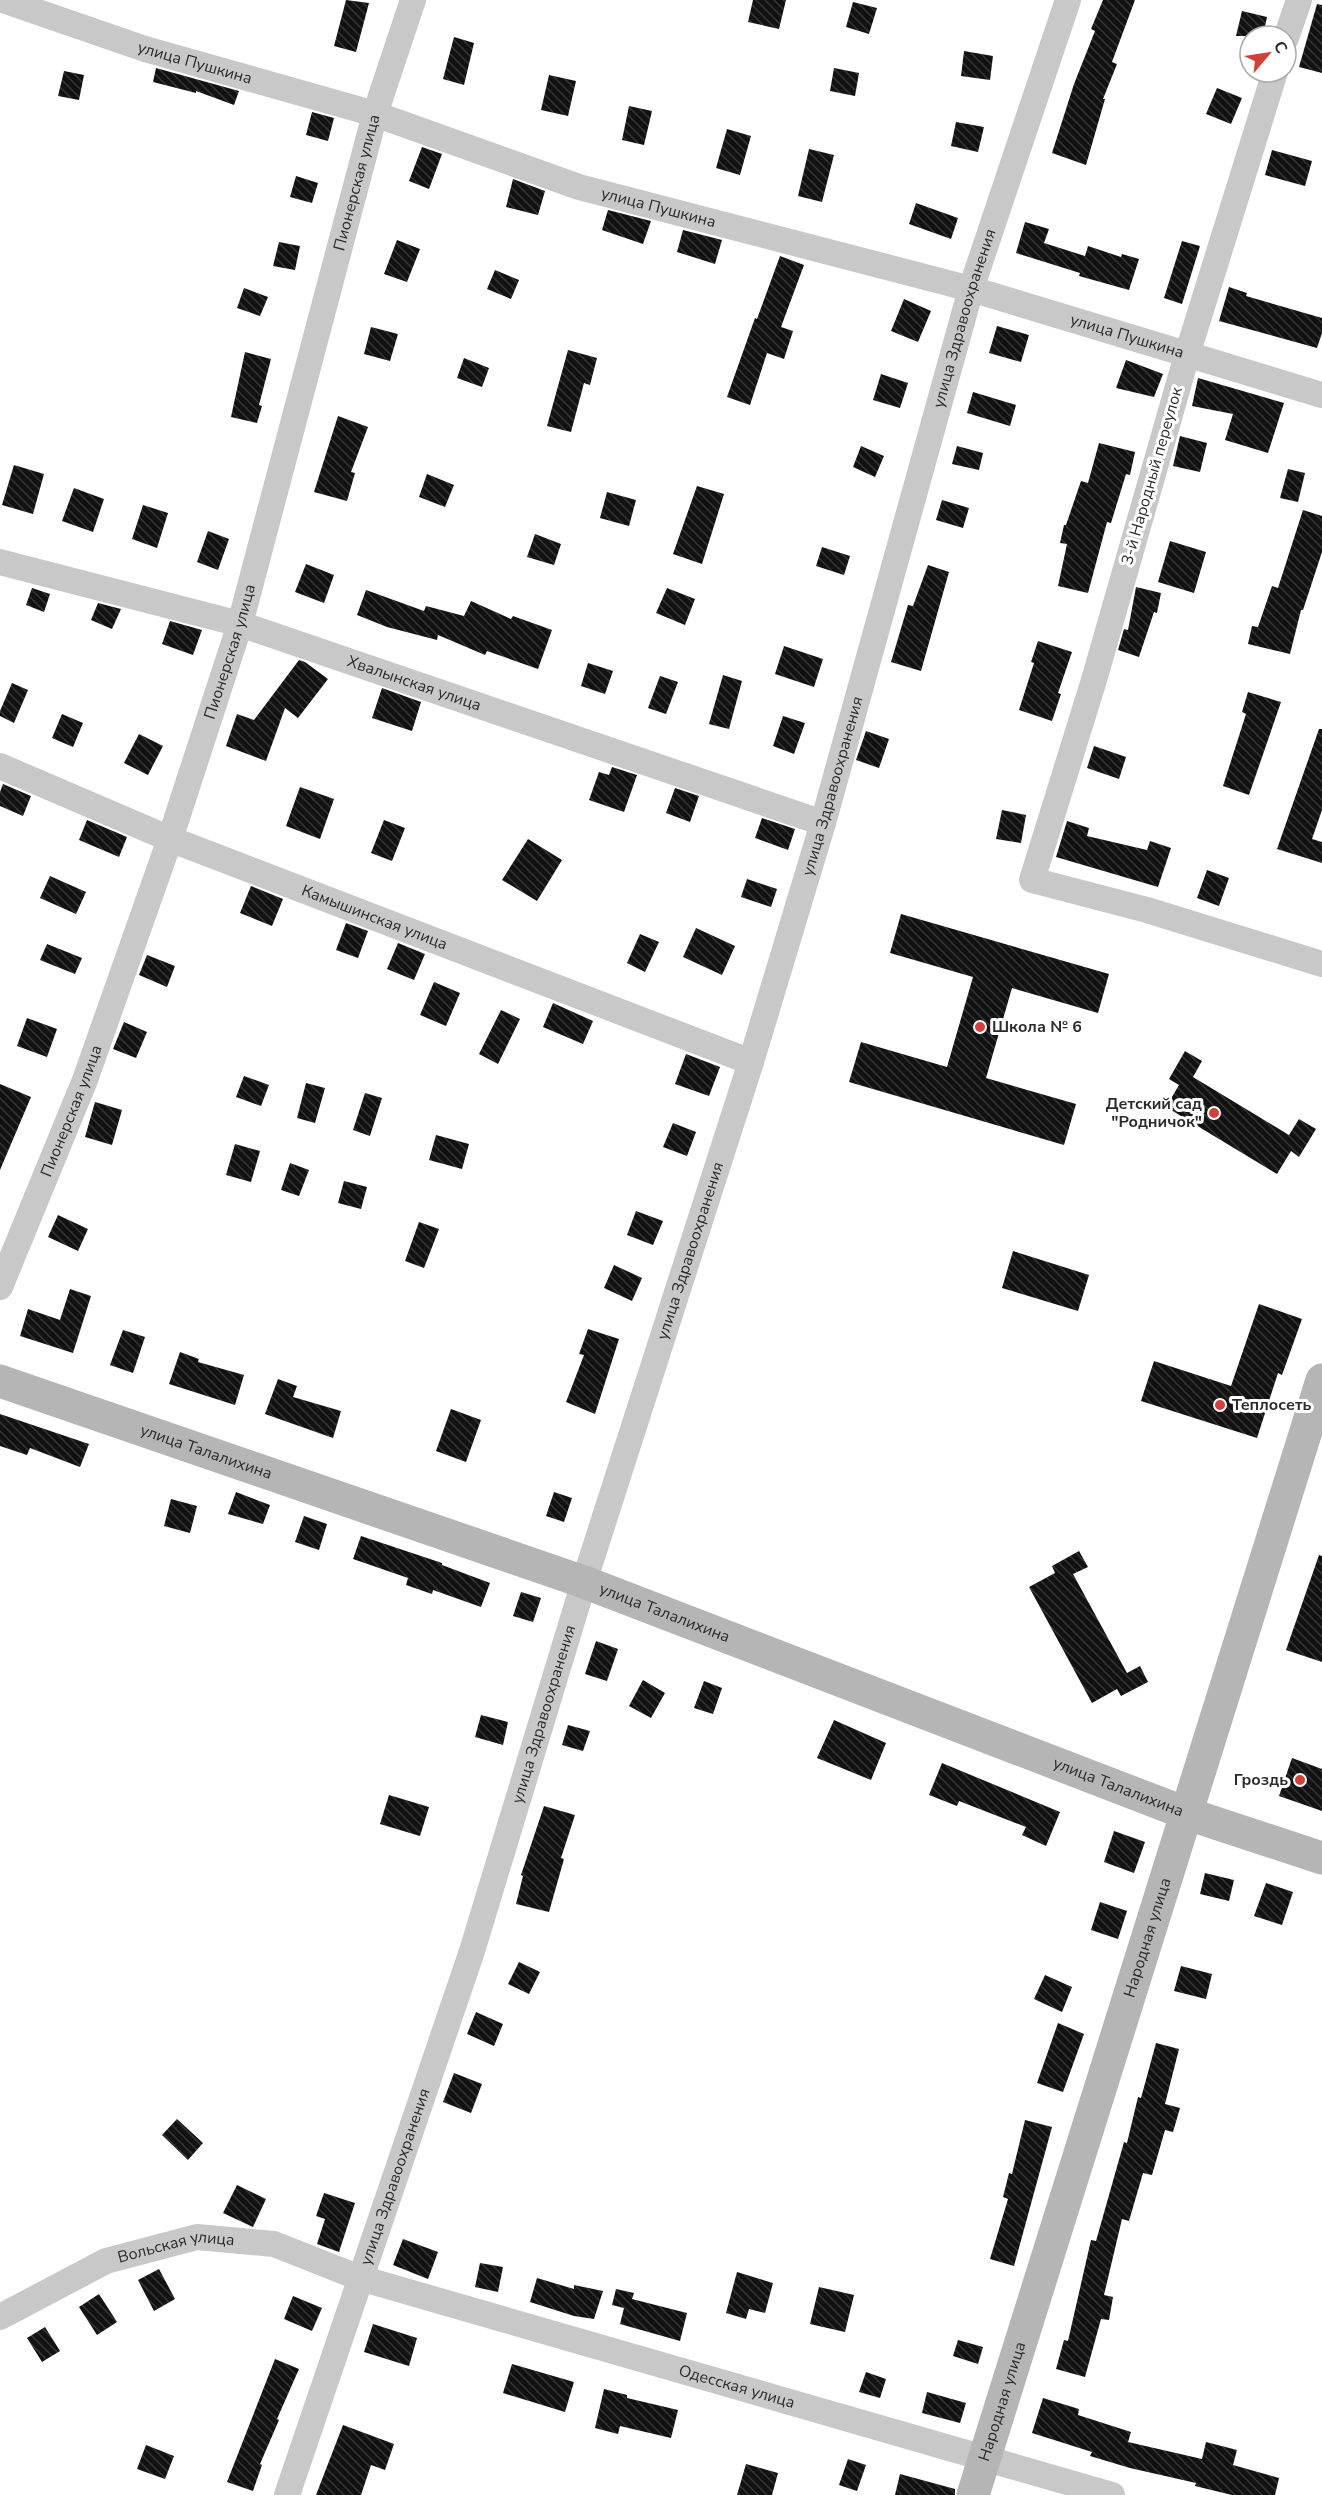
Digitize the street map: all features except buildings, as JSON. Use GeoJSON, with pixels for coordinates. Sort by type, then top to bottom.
{"type":"FeatureCollection","features":[{"type":"Feature","properties":{"kind":"street","name":"улица Пушкина"},"geometry":{"type":"LineString","coordinates":[[3,0],[145,50],[375,114],[579,187],[971,289],[1322,395]]}},
{"type":"Feature","properties":{"kind":"street","name":"Пионерская улица"},"geometry":{"type":"LineString","coordinates":[[0,1287],[85,1080],[170,839],[240,624],[375,114],[413,0]]}},
{"type":"Feature","properties":{"kind":"street","name":"улица Здравоохранения"},"geometry":{"type":"LineString","coordinates":[[287,2495],[472,1951],[584,1582],[751,1062],[823,824],[971,289],[1068,0]]}},
{"type":"Feature","properties":{"kind":"street"},"geometry":{"type":"LineString","coordinates":[[1291,24],[1299,0]]}},
{"type":"Feature","properties":{"kind":"street","name":"3-й Народный переулок"},"geometry":{"type":"LineString","coordinates":[[1271,84],[1187,355],[1094,680],[1032,880],[1147,910],[1322,964]]}},
{"type":"Feature","properties":{"kind":"street","name":"Хвалынская улица"},"geometry":{"type":"LineString","coordinates":[[0,562],[240,624],[823,824]]}},
{"type":"Feature","properties":{"kind":"street","name":"Камышинская улица"},"geometry":{"type":"LineString","coordinates":[[0,766],[170,839],[751,1062]]}},
{"type":"Feature","properties":{"kind":"street","name":"Народная улица"},"geometry":{"type":"LineString","coordinates":[[974,2495],[1322,1380]]}},
{"type":"Feature","properties":{"kind":"street","name":"улица Талалихина"},"geometry":{"type":"LineString","coordinates":[[0,1381],[584,1582],[1188,1814],[1322,1858]]}},
{"type":"Feature","properties":{"kind":"street","name":"Вольская улица"},"geometry":{"type":"LineString","coordinates":[[0,2317],[106,2261],[197,2237],[274,2244],[360,2278]]}},
{"type":"Feature","properties":{"kind":"street","name":"Одесская улица"},"geometry":{"type":"LineString","coordinates":[[360,2278],[1112,2495]]}},
{"type":"Feature","properties":{"kind":"place","name":"Школа № 6"},"geometry":{"type":"Point","coordinates":[980,1027]}},
{"type":"Feature","properties":{"kind":"place","name":"Детский сад \"Родничок\""},"geometry":{"type":"Point","coordinates":[1214,1113]}},
{"type":"Feature","properties":{"kind":"place","name":"Теплосеть"},"geometry":{"type":"Point","coordinates":[1220,1405]}},
{"type":"Feature","properties":{"kind":"place","name":"Гроздь"},"geometry":{"type":"Point","coordinates":[1300,1780]}}]}
